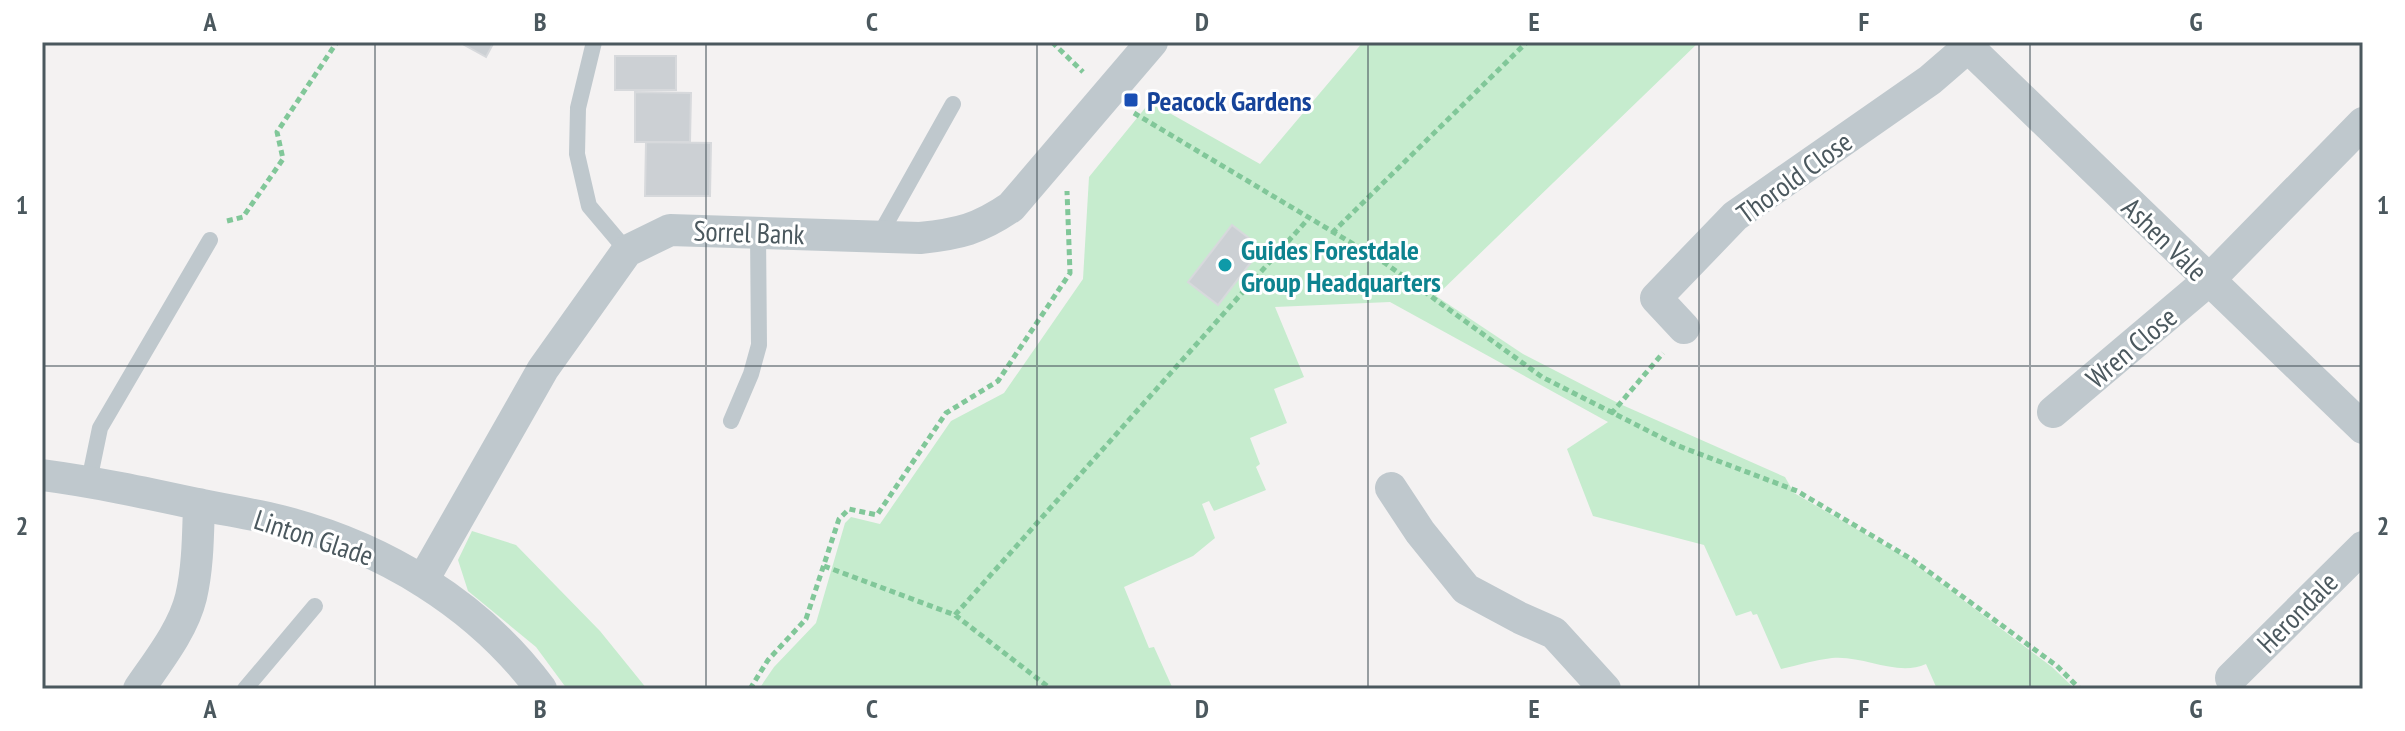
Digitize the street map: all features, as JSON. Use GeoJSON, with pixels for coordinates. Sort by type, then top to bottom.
{"type":"FeatureCollection","features":[{"type":"Feature","properties":{"kind":"street"},"geometry":{"type":"LineString","coordinates":[[1109,95],[1152,42]]}},
{"type":"Feature","properties":{"kind":"street","name":"Ashen Vale"},"geometry":{"type":"LineString","coordinates":[[1971,45],[2208,281],[2363,428]]}},
{"type":"Feature","properties":{"kind":"street","name":"Thorold Close"},"geometry":{"type":"LineString","coordinates":[[1684,328],[1656,298],[1735,216],[1930,80],[1971,45]]}},
{"type":"Feature","properties":{"kind":"street","name":"Sorrel Bank"},"geometry":{"type":"LineString","coordinates":[[423,580],[543,369],[627,251],[670,230],[920,238],[986,224],[1011,207],[1109,95]]}},
{"type":"Feature","properties":{"kind":"street","name":"Wren Close"},"geometry":{"type":"LineString","coordinates":[[2053,412],[2208,281],[2363,123]]}},
{"type":"Feature","properties":{"kind":"street","name":"Linton Glade"},"geometry":{"type":"LineString","coordinates":[[42,475],[89,481],[283,521],[368,552],[423,580],[472,614],[518,657],[541,689]]}},
{"type":"Feature","properties":{"kind":"street"},"geometry":{"type":"LineString","coordinates":[[1391,488],[1420,532],[1466,589],[1554,633],[1605,689]]}},
{"type":"Feature","properties":{"kind":"street"},"geometry":{"type":"LineString","coordinates":[[139,689],[169,645],[191,600],[197,560],[199,504]]}},
{"type":"Feature","properties":{"kind":"street","name":"Herondale"},"geometry":{"type":"LineString","coordinates":[[2231,678],[2363,547]]}},
{"type":"Feature","properties":{"kind":"lane"},"geometry":{"type":"LineString","coordinates":[[594,42],[578,108],[577,154],[589,206],[627,251]]}},
{"type":"Feature","properties":{"kind":"lane"},"geometry":{"type":"LineString","coordinates":[[879,236],[953,104]]}},
{"type":"Feature","properties":{"kind":"lane"},"geometry":{"type":"LineString","coordinates":[[731,421],[751,374],[759,345],[758,233]]}},
{"type":"Feature","properties":{"kind":"lane"},"geometry":{"type":"LineString","coordinates":[[89,481],[100,428],[210,240]]}},
{"type":"Feature","properties":{"kind":"lane"},"geometry":{"type":"LineString","coordinates":[[245,689],[315,606]]}},
{"type":"Feature","properties":{"kind":"path"},"geometry":{"type":"LineString","coordinates":[[210,240],[220,223],[243,217],[283,159],[277,132],[337,42]]}},
{"type":"Feature","properties":{"kind":"path"},"geometry":{"type":"LineString","coordinates":[[1052,42],[1118,103],[1385,263],[1542,377],[1676,445],[1797,491],[1913,560],[2057,666],[2080,689]]}},
{"type":"Feature","properties":{"kind":"path"},"geometry":{"type":"LineString","coordinates":[[1332,233],[1527,42]]}},
{"type":"Feature","properties":{"kind":"path"},"geometry":{"type":"LineString","coordinates":[[750,689],[768,660],[806,619],[839,519],[849,509],[877,515],[946,413],[998,381],[1070,273],[1068,194],[1051,162]]}},
{"type":"Feature","properties":{"kind":"path"},"geometry":{"type":"LineString","coordinates":[[955,615],[1308,218]]}},
{"type":"Feature","properties":{"kind":"path"},"geometry":{"type":"LineString","coordinates":[[1611,414],[1684,328]]}},
{"type":"Feature","properties":{"kind":"path"},"geometry":{"type":"LineString","coordinates":[[824,566],[955,615],[1051,689]]}},
{"type":"Feature","properties":{"kind":"green space"},"geometry":{"type":"Polygon","coordinates":[[[1363,42],[1699,42],[1436,296],[1523,354],[1620,404],[1785,477],[1794,493],[1910,560],[2052,667],[2075,689],[1937,689],[1926,664],[1904,668],[1844,658],[1781,669],[1757,614],[1753,615],[1751,611],[1736,616],[1704,545],[1593,516],[1567,449],[1608,422],[1390,302],[1275,307],[1304,377],[1274,389],[1287,423],[1250,438],[1260,464],[1256,467],[1266,490],[1214,511],[1209,501],[1202,504],[1215,538],[1193,556],[1124,587],[1149,648],[1154,647],[1173,689],[759,689],[774,667],[816,623],[845,523],[851,517],[880,524],[951,421],[1004,393],[1083,279],[1089,177],[1150,102],[1260,164],[1363,42]]]}},
{"type":"Feature","properties":{"kind":"green space"},"geometry":{"type":"Polygon","coordinates":[[[472,531],[516,545],[600,631],[647,689],[567,689],[536,647],[468,591],[458,560],[472,531]]]}},
{"type":"Feature","properties":{"kind":"building"},"geometry":{"type":"Polygon","coordinates":[[[459,42],[494,42],[486,57],[459,42]]]}},
{"type":"Feature","properties":{"kind":"building"},"geometry":{"type":"Polygon","coordinates":[[[615,56],[676,56],[676,90],[615,90],[615,56]]]}},
{"type":"Feature","properties":{"kind":"building"},"geometry":{"type":"Polygon","coordinates":[[[635,92],[691,93],[690,142],[635,142],[635,92]]]}},
{"type":"Feature","properties":{"kind":"building"},"geometry":{"type":"Polygon","coordinates":[[[646,142],[711,143],[710,196],[645,196],[646,142]]]}},
{"type":"Feature","properties":{"kind":"building","name":"Guides Forestdale Group Headquarters"},"geometry":{"type":"Polygon","coordinates":[[[1232,225],[1262,248],[1218,305],[1188,282],[1232,225]]]}},
{"type":"Feature","properties":{"kind":"place","name":"Peacock Gardens"},"geometry":{"type":"Point","coordinates":[1131,100]}},
{"type":"Feature","properties":{"kind":"place","name":"Guides Forestdale Group Headquarters"},"geometry":{"type":"Point","coordinates":[1225,265]}}]}
